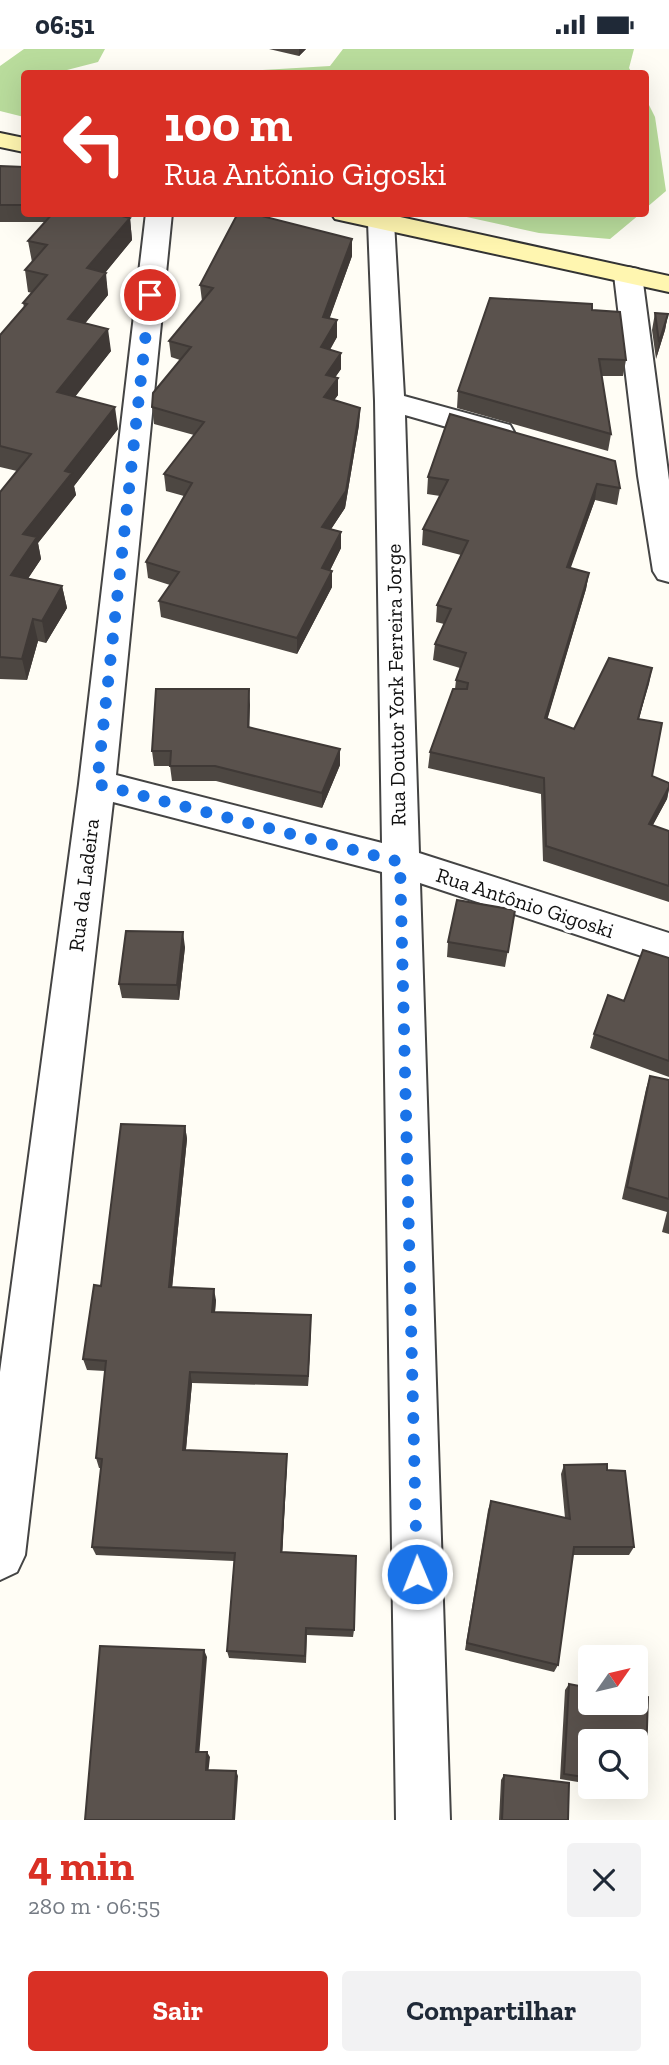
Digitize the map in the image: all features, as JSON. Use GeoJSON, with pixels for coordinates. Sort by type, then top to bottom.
{"type":"FeatureCollection","features":[{"type":"Feature","properties":{"kind":"main road"},"geometry":{"type":"LineString","coordinates":[[0,140],[21,144]]}},
{"type":"Feature","properties":{"kind":"main road"},"geometry":{"type":"LineString","coordinates":[[363,218],[669,284]]}},
{"type":"Feature","properties":{"kind":"street","name":"Rua da Ladeira"},"geometry":{"type":"LineString","coordinates":[[0,1555],[97,784],[159,217]]}},
{"type":"Feature","properties":{"kind":"street","name":"Rua Doutor York Ferreira Jorge"},"geometry":{"type":"LineString","coordinates":[[363,218],[390,401],[424,1820]]}},
{"type":"Feature","properties":{"kind":"street"},"geometry":{"type":"LineString","coordinates":[[628,275],[650,475],[669,571]]}},
{"type":"Feature","properties":{"kind":"street"},"geometry":{"type":"LineString","coordinates":[[390,401],[522,439]]}},
{"type":"Feature","properties":{"kind":"street","name":"Rua Antônio Gigoski"},"geometry":{"type":"LineString","coordinates":[[97,784],[400,862],[669,949]]}},
{"type":"Feature","properties":{"kind":"green space"},"geometry":{"type":"Polygon","coordinates":[[[24,49],[105,49],[98,62],[67,70],[21,70],[21,116],[0,111],[0,66],[24,49]]]}},
{"type":"Feature","properties":{"kind":"green space"},"geometry":{"type":"Polygon","coordinates":[[[343,49],[634,49],[630,70],[261,70],[330,66],[343,49]]]}},
{"type":"Feature","properties":{"kind":"green space"},"geometry":{"type":"Polygon","coordinates":[[[649,105],[655,117],[666,191],[649,205],[649,105]]]}},
{"type":"Feature","properties":{"kind":"green space"},"geometry":{"type":"Polygon","coordinates":[[[467,217],[636,217],[610,239],[539,233],[467,217]]]}},
{"type":"Feature","properties":{"kind":"building"},"geometry":{"type":"Polygon","coordinates":[[[0,166],[21,167],[21,205],[0,205],[0,166]]]}},
{"type":"Feature","properties":{"kind":"building"},"geometry":{"type":"Polygon","coordinates":[[[49,217],[130,218],[87,268],[106,273],[68,319],[108,329],[57,392],[115,407],[65,471],[72,473],[23,534],[37,537],[11,575],[62,586],[42,621],[33,619],[22,659],[0,657],[0,492],[31,454],[0,446],[0,335],[27,304],[23,303],[47,275],[25,270],[47,245],[28,241],[49,217]]]}},
{"type":"Feature","properties":{"kind":"building"},"geometry":{"type":"Polygon","coordinates":[[[236,217],[266,217],[352,239],[323,317],[337,320],[321,347],[341,353],[326,375],[338,378],[324,397],[360,408],[346,491],[322,527],[341,532],[322,568],[332,571],[297,638],[159,601],[179,572],[146,562],[192,483],[164,474],[204,422],[152,407],[153,393],[191,347],[169,341],[213,288],[200,285],[236,217]]]}},
{"type":"Feature","properties":{"kind":"building"},"geometry":{"type":"Polygon","coordinates":[[[490,298],[592,304],[592,310],[620,312],[626,360],[599,359],[611,434],[458,391],[490,298]]]}},
{"type":"Feature","properties":{"kind":"building"},"geometry":{"type":"Polygon","coordinates":[[[655,313],[668,314],[659,342],[655,313]]]}},
{"type":"Feature","properties":{"kind":"building"},"geometry":{"type":"Polygon","coordinates":[[[450,414],[615,461],[620,488],[597,484],[567,567],[589,573],[545,718],[574,729],[609,658],[652,668],[638,719],[662,723],[652,776],[669,783],[669,787],[649,824],[669,831],[669,886],[546,846],[544,778],[430,752],[453,689],[467,689],[468,683],[456,680],[466,653],[435,644],[451,609],[437,605],[468,541],[423,529],[448,480],[428,477],[450,414]]]}},
{"type":"Feature","properties":{"kind":"building"},"geometry":{"type":"Polygon","coordinates":[[[156,689],[249,689],[248,727],[340,749],[322,793],[215,766],[170,766],[171,751],[152,751],[156,689]]]}},
{"type":"Feature","properties":{"kind":"building"},"geometry":{"type":"Polygon","coordinates":[[[457,900],[515,910],[508,952],[448,942],[457,900]]]}},
{"type":"Feature","properties":{"kind":"building"},"geometry":{"type":"Polygon","coordinates":[[[126,931],[183,932],[177,985],[119,984],[126,931]]]}},
{"type":"Feature","properties":{"kind":"building"},"geometry":{"type":"Polygon","coordinates":[[[643,950],[669,958],[669,1061],[594,1034],[608,995],[624,1001],[643,950]]]}},
{"type":"Feature","properties":{"kind":"building"},"geometry":{"type":"Polygon","coordinates":[[[650,1076],[669,1080],[669,1199],[627,1187],[650,1076]]]}},
{"type":"Feature","properties":{"kind":"building"},"geometry":{"type":"Polygon","coordinates":[[[121,1124],[185,1126],[169,1287],[214,1289],[212,1312],[311,1315],[308,1376],[190,1372],[183,1450],[287,1454],[281,1552],[356,1556],[354,1630],[306,1628],[305,1656],[227,1651],[235,1553],[92,1547],[102,1459],[96,1458],[106,1361],[83,1359],[94,1285],[101,1286],[121,1124]]]}},
{"type":"Feature","properties":{"kind":"building"},"geometry":{"type":"Polygon","coordinates":[[[607,1464],[607,1470],[625,1471],[634,1547],[574,1547],[558,1665],[467,1643],[491,1501],[570,1519],[564,1465],[607,1464]]]}},
{"type":"Feature","properties":{"kind":"building"},"geometry":{"type":"Polygon","coordinates":[[[100,1646],[204,1650],[196,1752],[207,1752],[206,1770],[236,1771],[233,1820],[85,1820],[100,1646]]]}},
{"type":"Feature","properties":{"kind":"building"},"geometry":{"type":"Polygon","coordinates":[[[569,1684],[578,1686],[578,1715],[647,1715],[647,1729],[578,1729],[578,1776],[564,1774],[569,1684]]]}},
{"type":"Feature","properties":{"kind":"building"},"geometry":{"type":"Polygon","coordinates":[[[504,1775],[569,1783],[568,1820],[502,1820],[504,1775]]]}},
{"type":"Feature","properties":{"kind":"route"},"geometry":{"type":"LineString","coordinates":[[150,295],[97,784],[400,862],[417,1574]]}}]}
